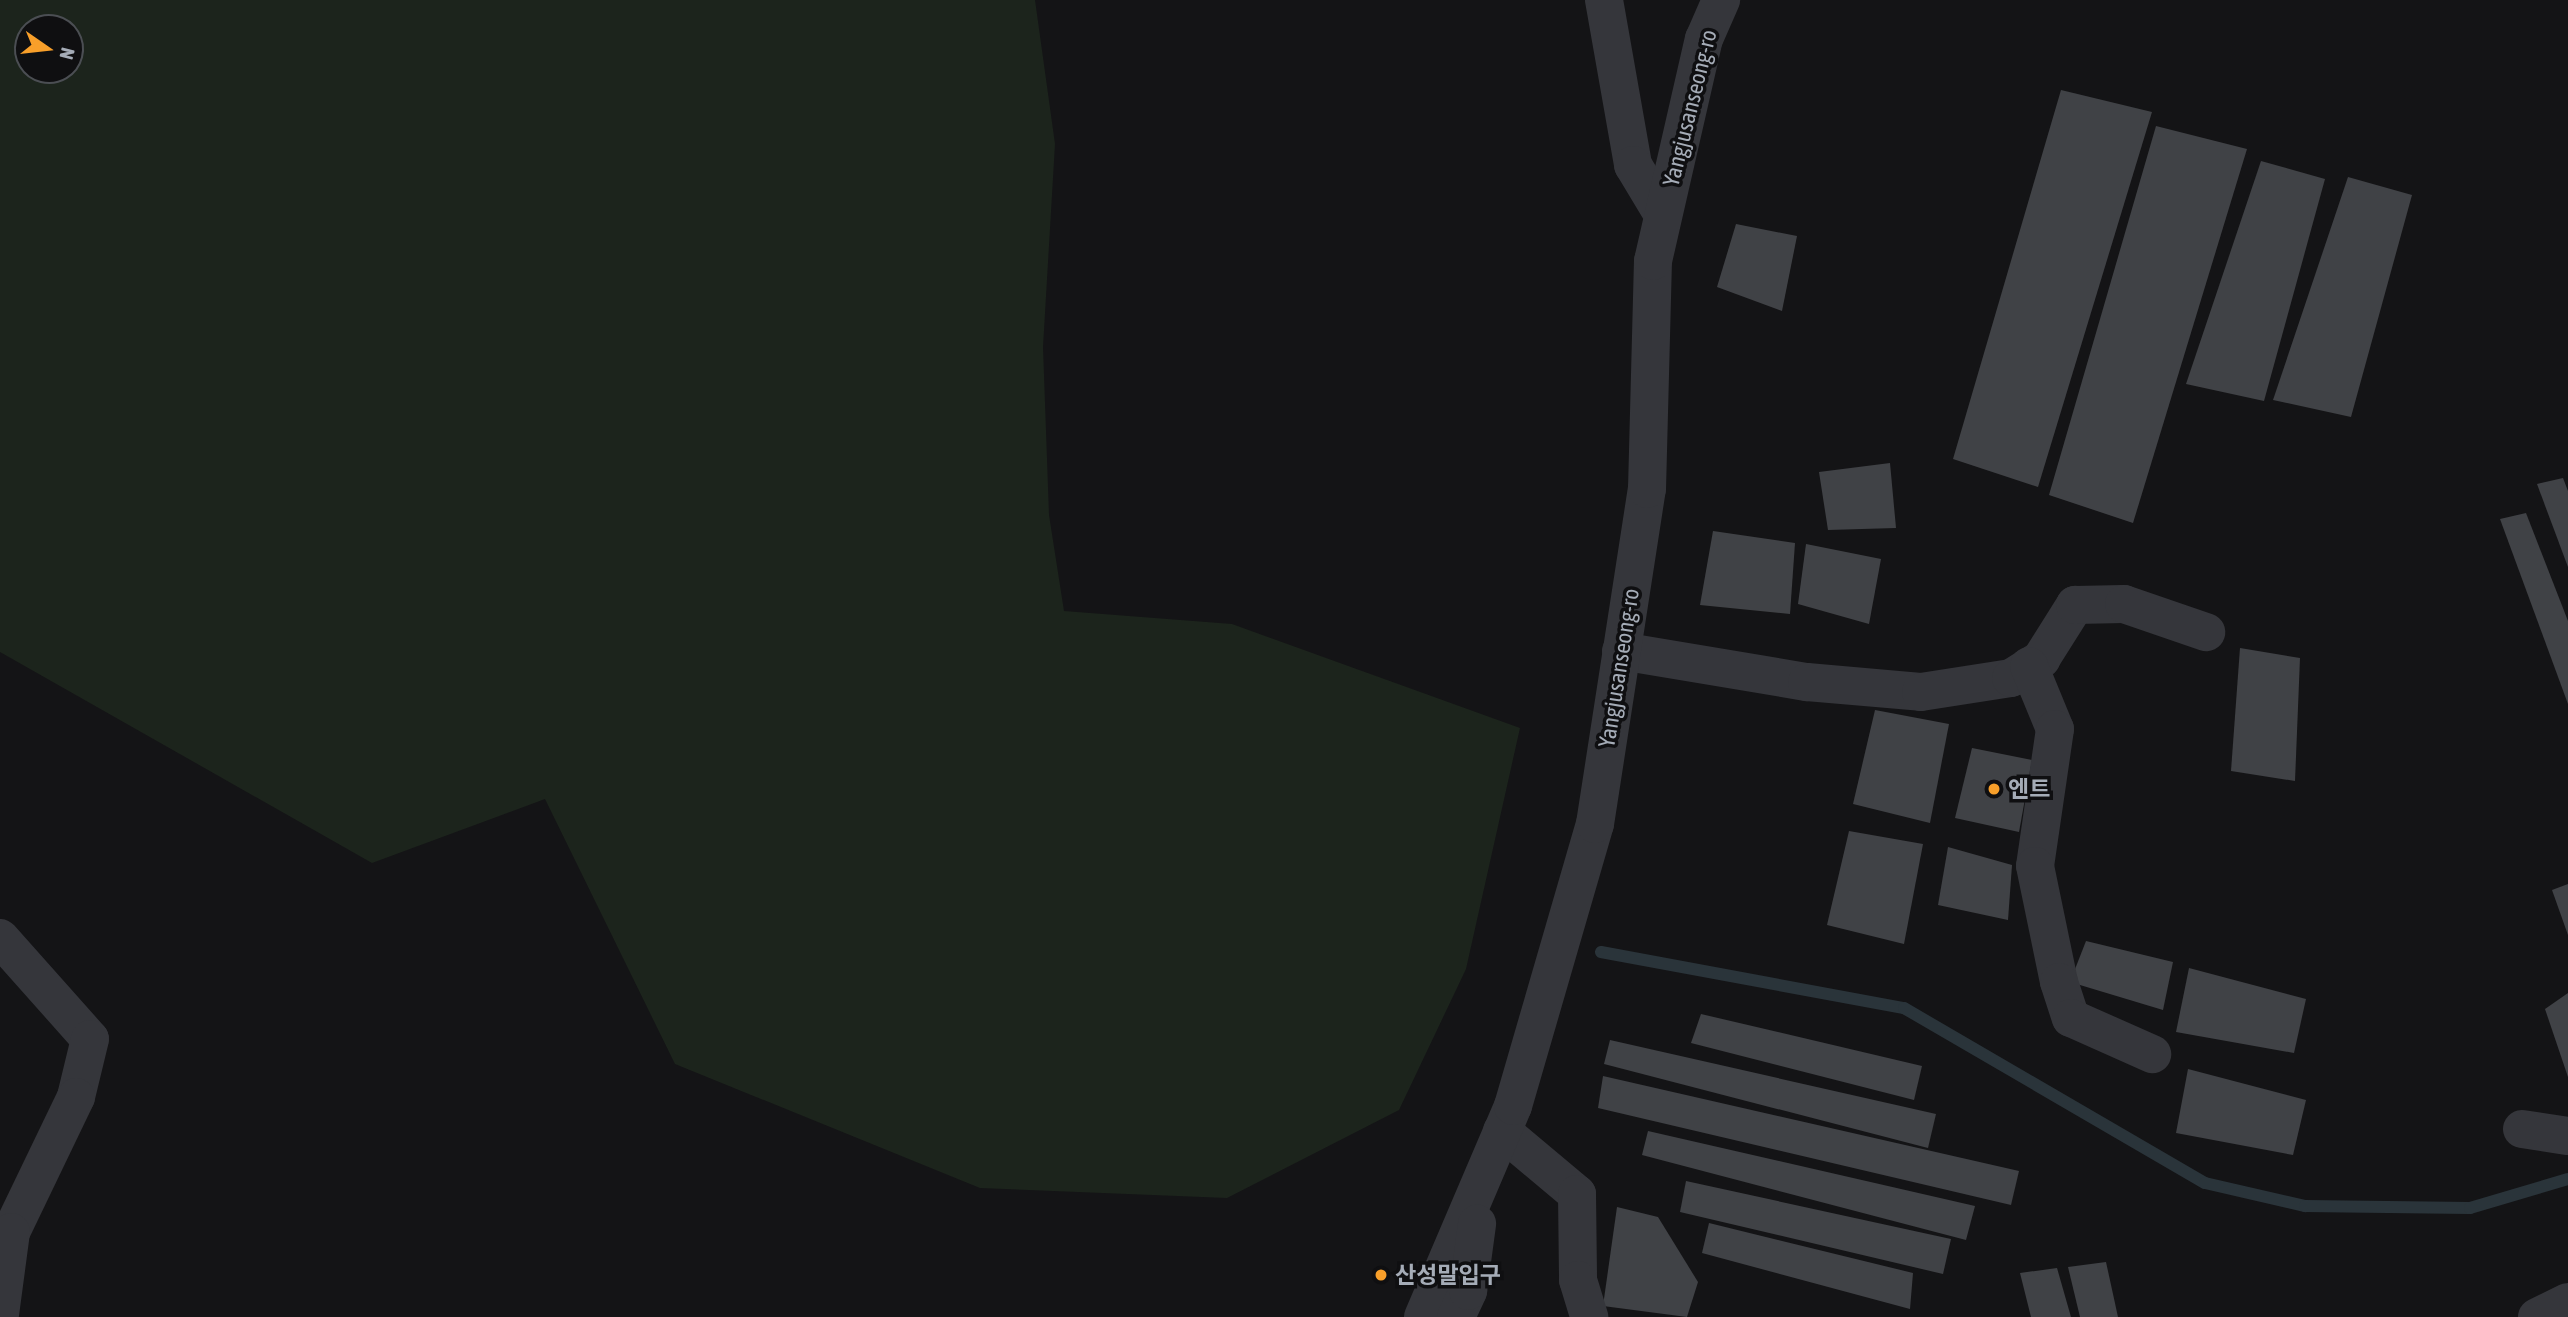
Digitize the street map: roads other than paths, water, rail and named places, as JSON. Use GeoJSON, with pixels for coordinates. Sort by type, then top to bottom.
{"type":"FeatureCollection","features":[{"type":"Feature","properties":{"kind":"street"},"geometry":{"type":"LineString","coordinates":[[1604,0],[1633,165],[1664,215]]}},
{"type":"Feature","properties":{"kind":"street","name":"Yangjusanseong-ro"},"geometry":{"type":"LineString","coordinates":[[1423,1317],[1502,1131],[1595,824],[1647,489],[1653,261],[1704,39],[1721,0]]}},
{"type":"Feature","properties":{"kind":"street"},"geometry":{"type":"LineString","coordinates":[[1621,651],[1807,682],[1921,692],[2011,678],[2042,659],[2075,605],[2124,604],[2206,632]]}},
{"type":"Feature","properties":{"kind":"street"},"geometry":{"type":"LineString","coordinates":[[2029,666],[2055,729],[2035,866],[2059,982],[2071,1018],[2152,1054]]}},
{"type":"Feature","properties":{"kind":"street"},"geometry":{"type":"LineString","coordinates":[[0,939],[90,1039],[76,1097],[11,1232],[0,1314]]}},
{"type":"Feature","properties":{"kind":"street"},"geometry":{"type":"LineString","coordinates":[[2522,1129],[2568,1136]]}},
{"type":"Feature","properties":{"kind":"street"},"geometry":{"type":"LineString","coordinates":[[1502,1131],[1577,1194],[1578,1280],[1589,1317]]}},
{"type":"Feature","properties":{"kind":"street"},"geometry":{"type":"LineString","coordinates":[[1456,1317],[1468,1291],[1483,1178]]}},
{"type":"Feature","properties":{"kind":"street"},"geometry":{"type":"LineString","coordinates":[[2537,1317],[2568,1301]]}},
{"type":"Feature","properties":{"kind":"waterway"},"geometry":{"type":"LineString","coordinates":[[1601,952],[1904,1008],[2205,1183],[2305,1206],[2470,1208],[2568,1179]]}},
{"type":"Feature","properties":{"kind":"place","name":"엔트"},"geometry":{"type":"Point","coordinates":[1994,789]}},
{"type":"Feature","properties":{"kind":"place","name":"산성말입구"},"geometry":{"type":"Point","coordinates":[1381,1275]}}]}
